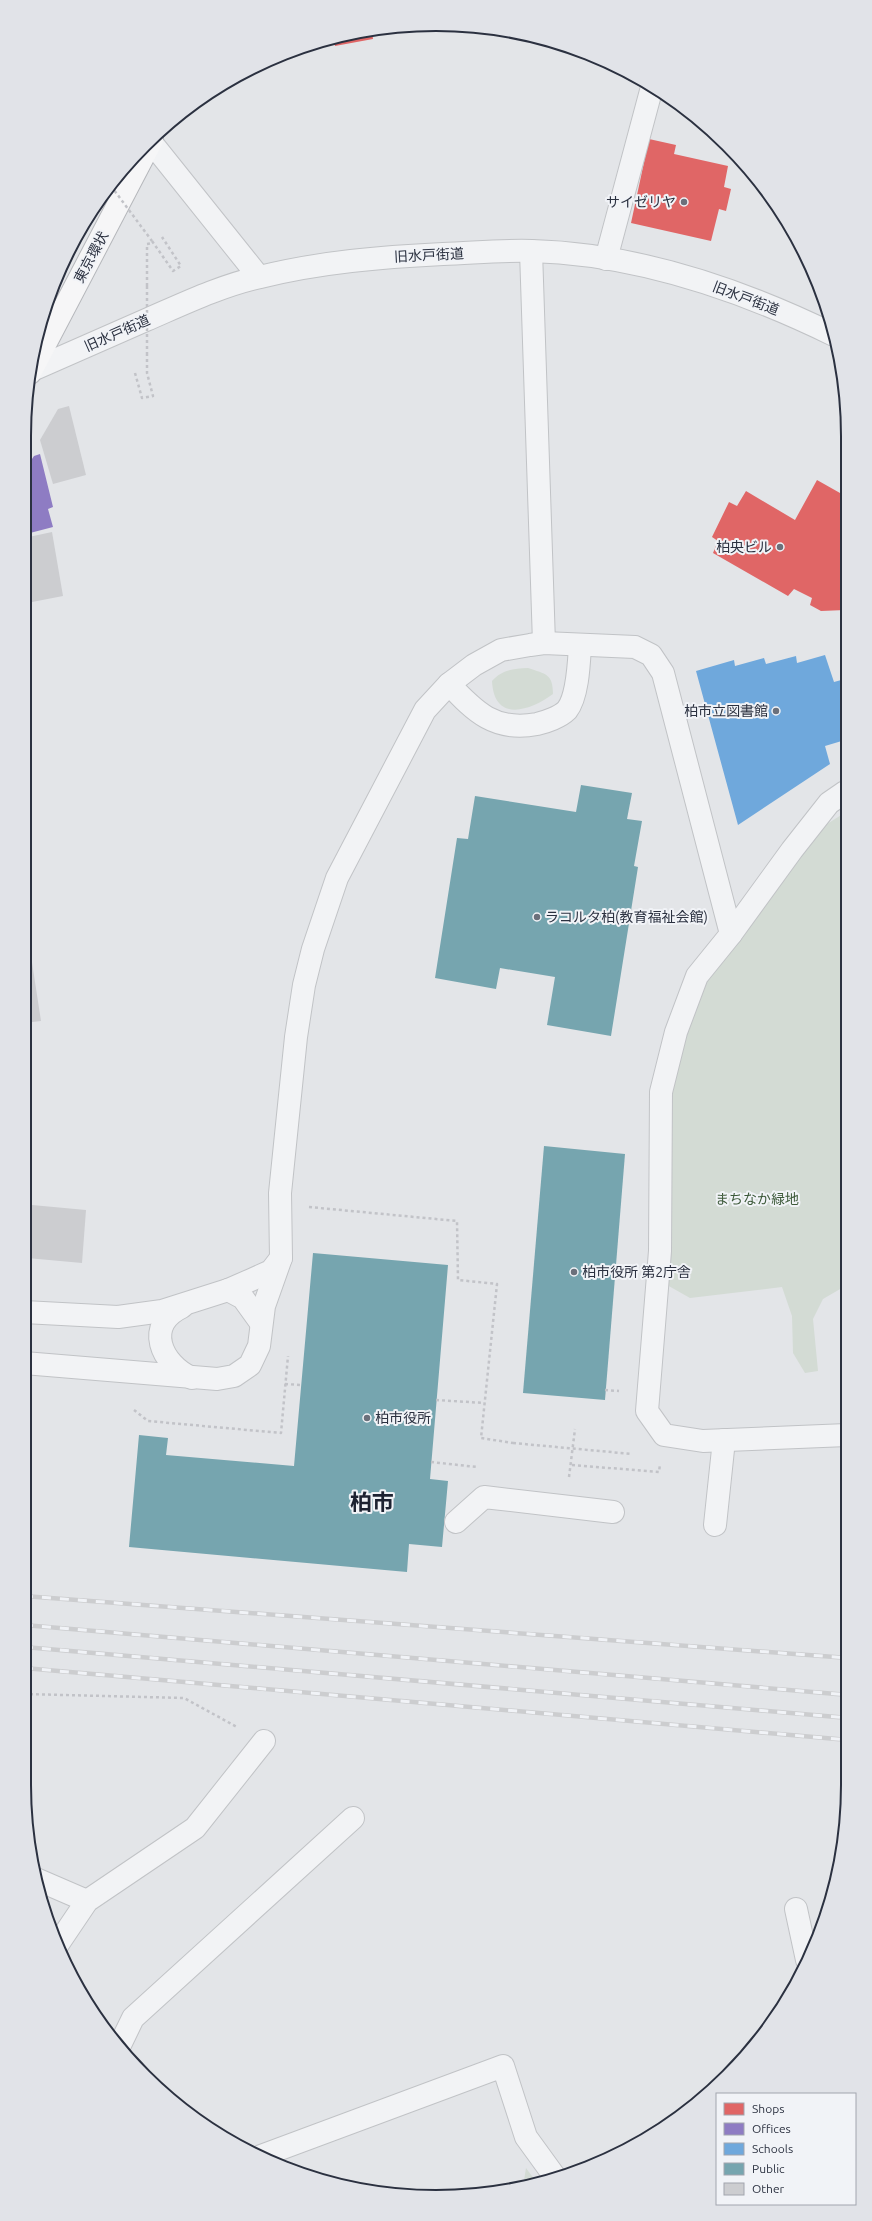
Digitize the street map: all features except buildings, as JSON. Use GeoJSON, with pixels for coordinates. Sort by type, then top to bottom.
{"type":"FeatureCollection","features":[{"type":"Feature","properties":{"kind":"highway","name":"東京環状"},"geometry":{"type":"LineString","coordinates":[[40,353],[142,159]]}},
{"type":"Feature","properties":{"kind":"street"},"geometry":{"type":"LineString","coordinates":[[606,259],[650,93]]}},
{"type":"Feature","properties":{"kind":"street"},"geometry":{"type":"LineString","coordinates":[[155,146],[259,277]]}},
{"type":"Feature","properties":{"kind":"street"},"geometry":{"type":"LineString","coordinates":[[531,251],[544,643]]}},
{"type":"Feature","properties":{"kind":"street","name":"旧水戸街道"},"geometry":{"type":"LineString","coordinates":[[37,369],[212,292],[259,277],[322,264],[396,256],[531,251],[574,254],[606,259],[675,273],[734,291],[827,332]]}},
{"type":"Feature","properties":{"kind":"street"},"geometry":{"type":"LineString","coordinates":[[31,1364],[193,1379],[217,1379],[234,1376],[250,1365],[259,1346],[264,1306],[281,1258],[280,1193],[296,1037],[304,985],[313,948],[337,878],[425,710],[449,684],[501,650],[544,643],[635,647],[651,655],[663,673],[731,934]]}},
{"type":"Feature","properties":{"kind":"street"},"geometry":{"type":"LineString","coordinates":[[449,684],[472,710],[496,723],[520,728],[546,722],[567,710],[577,686],[580,645]]}},
{"type":"Feature","properties":{"kind":"street"},"geometry":{"type":"LineString","coordinates":[[841,795],[829,803],[792,850],[731,934],[697,976],[676,1032],[661,1092],[660,1252],[647,1411],[664,1435],[703,1441],[841,1435]]}},
{"type":"Feature","properties":{"kind":"street"},"geometry":{"type":"LineString","coordinates":[[31,1312],[118,1317],[162,1312],[228,1290],[271,1271],[281,1258]]}},
{"type":"Feature","properties":{"kind":"street"},"geometry":{"type":"LineString","coordinates":[[228,1290],[243,1298],[261,1323]]}},
{"type":"Feature","properties":{"kind":"street"},"geometry":{"type":"LineString","coordinates":[[190,1302],[176,1309],[163,1322],[161,1344],[164,1355],[173,1366],[179,1372],[193,1379]]}},
{"type":"Feature","properties":{"kind":"street"},"geometry":{"type":"LineString","coordinates":[[715,1525],[724,1440]]}},
{"type":"Feature","properties":{"kind":"street"},"geometry":{"type":"LineString","coordinates":[[456,1522],[484,1497],[613,1512]]}},
{"type":"Feature","properties":{"kind":"street"},"geometry":{"type":"LineString","coordinates":[[62,1939],[86,1902],[195,1828],[264,1741]]}},
{"type":"Feature","properties":{"kind":"street"},"geometry":{"type":"LineString","coordinates":[[122,2040],[133,2018],[353,1818]]}},
{"type":"Feature","properties":{"kind":"street"},"geometry":{"type":"LineString","coordinates":[[43,1882],[86,1902]]}},
{"type":"Feature","properties":{"kind":"street"},"geometry":{"type":"LineString","coordinates":[[796,1909],[805,1951]]}},
{"type":"Feature","properties":{"kind":"street"},"geometry":{"type":"LineString","coordinates":[[268,2153],[503,2066],[526,2137],[552,2173]]}},
{"type":"Feature","properties":{"kind":"path"},"geometry":{"type":"LineString","coordinates":[[114,190],[173,271],[181,266],[162,238]]}},
{"type":"Feature","properties":{"kind":"path"},"geometry":{"type":"LineString","coordinates":[[135,373],[142,398],[153,396],[147,373],[147,244],[153,242]]}},
{"type":"Feature","properties":{"kind":"path"},"geometry":{"type":"LineString","coordinates":[[307,1214],[308,1207],[457,1221],[458,1280],[497,1284],[481,1438],[513,1443],[632,1454]]}},
{"type":"Feature","properties":{"kind":"path"},"geometry":{"type":"LineString","coordinates":[[134,1410],[148,1421],[282,1433],[285,1384],[289,1353]]}},
{"type":"Feature","properties":{"kind":"path"},"geometry":{"type":"LineString","coordinates":[[285,1384],[301,1385]]}},
{"type":"Feature","properties":{"kind":"path"},"geometry":{"type":"LineString","coordinates":[[605,1390],[626,1391]]}},
{"type":"Feature","properties":{"kind":"path"},"geometry":{"type":"LineString","coordinates":[[436,1400],[484,1403]]}},
{"type":"Feature","properties":{"kind":"path"},"geometry":{"type":"LineString","coordinates":[[563,1476],[570,1477],[575,1429]]}},
{"type":"Feature","properties":{"kind":"path"},"geometry":{"type":"LineString","coordinates":[[572,1465],[659,1472],[660,1459]]}},
{"type":"Feature","properties":{"kind":"path"},"geometry":{"type":"LineString","coordinates":[[431,1462],[485,1468]]}},
{"type":"Feature","properties":{"kind":"path"},"geometry":{"type":"LineString","coordinates":[[31,1694],[184,1698],[264,1741]]}},
{"type":"Feature","properties":{"kind":"green space"},"geometry":{"type":"Polygon","coordinates":[[[528,668],[544,674],[550,679],[553,687],[553,694],[534,705],[524,708],[515,710],[506,708],[499,703],[494,694],[492,681],[504,672],[513,669],[528,668]]]}},
{"type":"Feature","properties":{"kind":"green space","name":"まちなか緑地"},"geometry":{"type":"Polygon","coordinates":[[[841,815],[841,1288],[823,1299],[813,1319],[818,1371],[805,1373],[793,1353],[792,1316],[782,1287],[690,1298],[667,1285],[671,1113],[675,1058],[690,1000],[795,859],[827,824],[841,815]]]}},
{"type":"Feature","properties":{"kind":"green space"},"geometry":{"type":"Polygon","coordinates":[[[526,2168],[533,2178],[524,2180],[526,2168]]]}},
{"type":"Feature","properties":{"kind":"railway"},"geometry":{"type":"LineString","coordinates":[[31,1597],[841,1657]]}},
{"type":"Feature","properties":{"kind":"railway"},"geometry":{"type":"LineString","coordinates":[[31,1626],[841,1694]]}},
{"type":"Feature","properties":{"kind":"railway"},"geometry":{"type":"LineString","coordinates":[[31,1648],[841,1717]]}},
{"type":"Feature","properties":{"kind":"railway"},"geometry":{"type":"LineString","coordinates":[[31,1669],[841,1739]]}},
{"type":"Feature","properties":{"kind":"place","name":"サイゼリヤ"},"geometry":{"type":"Point","coordinates":[684,202]}},
{"type":"Feature","properties":{"kind":"place","name":"柏央ビル"},"geometry":{"type":"Point","coordinates":[780,547]}},
{"type":"Feature","properties":{"kind":"place","name":"柏市立図書館"},"geometry":{"type":"Point","coordinates":[776,711]}},
{"type":"Feature","properties":{"kind":"place","name":"ラコルタ柏(教育福祉会館)"},"geometry":{"type":"Point","coordinates":[537,917]}},
{"type":"Feature","properties":{"kind":"place","name":"柏市役所 第2庁舎"},"geometry":{"type":"Point","coordinates":[574,1272]}},
{"type":"Feature","properties":{"kind":"place","name":"柏市役所"},"geometry":{"type":"Point","coordinates":[367,1418]}},
{"type":"Feature","properties":{"kind":"district","name":"柏市"},"geometry":{"type":"Point","coordinates":[372,1501]}}]}
